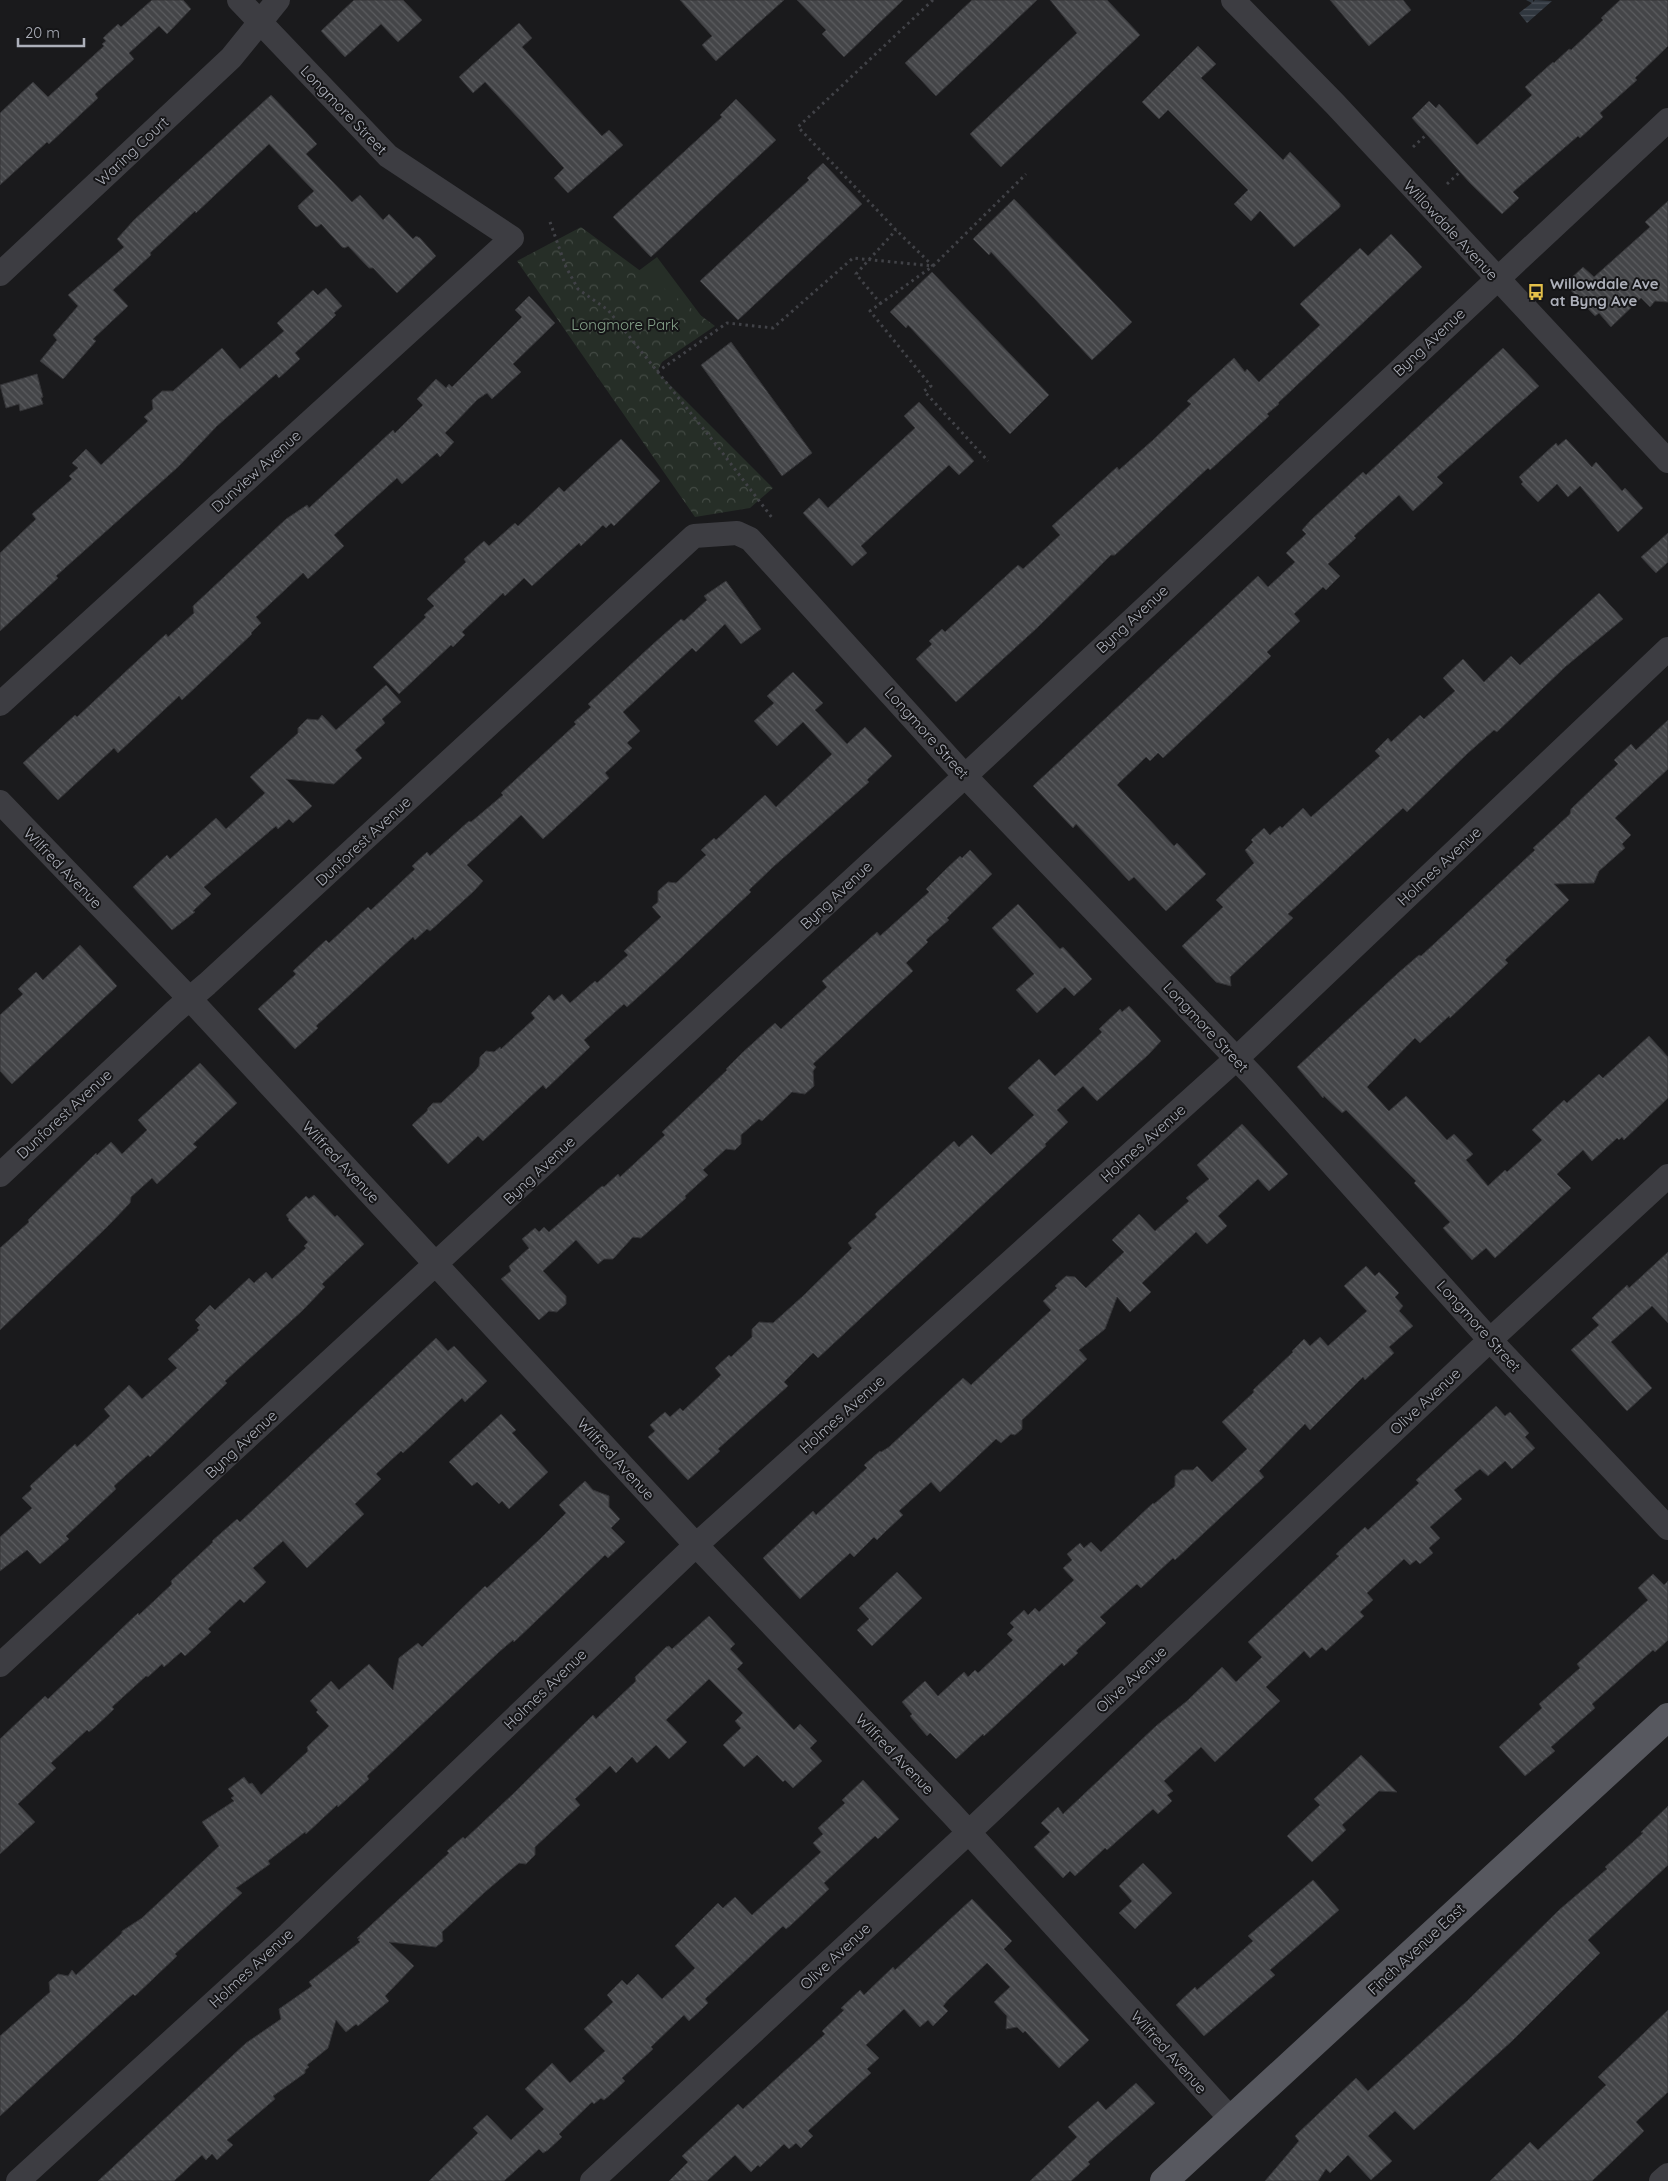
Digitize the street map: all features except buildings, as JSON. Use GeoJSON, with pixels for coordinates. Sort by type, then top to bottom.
{"type":"FeatureCollection","features":[{"type":"Feature","properties":{"kind":"main road","name":"Finch Avenue East"},"geometry":{"type":"LineString","coordinates":[[1164,2181],[1230,2118],[1668,1717]]}},
{"type":"Feature","properties":{"kind":"street","name":"Longmore Street"},"geometry":{"type":"LineString","coordinates":[[239,0],[388,156],[512,238]]}},
{"type":"Feature","properties":{"kind":"street","name":"Waring Court"},"geometry":{"type":"LineString","coordinates":[[0,274],[231,58],[278,0]]}},
{"type":"Feature","properties":{"kind":"street","name":"Willowdale Avenue"},"geometry":{"type":"LineString","coordinates":[[1233,0],[1335,104],[1668,461]]}},
{"type":"Feature","properties":{"kind":"street","name":"Byng Avenue"},"geometry":{"type":"LineString","coordinates":[[0,1665],[965,776],[1668,120]]}},
{"type":"Feature","properties":{"kind":"street","name":"Dunview Avenue"},"geometry":{"type":"LineString","coordinates":[[0,704],[512,238]]}},
{"type":"Feature","properties":{"kind":"street","name":"Longmore Street"},"geometry":{"type":"LineString","coordinates":[[737,532],[750,539],[965,776],[1258,1081],[1490,1340],[1668,1528]]}},
{"type":"Feature","properties":{"kind":"street","name":"Dunforest Avenue"},"geometry":{"type":"LineString","coordinates":[[0,1175],[694,536],[737,532]]}},
{"type":"Feature","properties":{"kind":"street","name":"Holmes Avenue"},"geometry":{"type":"LineString","coordinates":[[18,2181],[288,1934],[696,1545],[1236,1059],[1668,649]]}},
{"type":"Feature","properties":{"kind":"street","name":"Wilfred Avenue"},"geometry":{"type":"LineString","coordinates":[[0,802],[190,999],[696,1545],[969,1832],[1230,2118]]}},
{"type":"Feature","properties":{"kind":"street","name":"Olive Avenue"},"geometry":{"type":"LineString","coordinates":[[592,2181],[969,1832],[1490,1340],[1668,1176]]}},
{"type":"Feature","properties":{"kind":"street"},"geometry":{"type":"LineString","coordinates":[[1661,2181],[1668,2175]]}},
{"type":"Feature","properties":{"kind":"path"},"geometry":{"type":"LineString","coordinates":[[933,0],[798,127],[933,266]]}},
{"type":"Feature","properties":{"kind":"path"},"geometry":{"type":"LineString","coordinates":[[1413,147],[1426,135]]}},
{"type":"Feature","properties":{"kind":"path"},"geometry":{"type":"LineString","coordinates":[[1447,184],[1460,172]]}},
{"type":"Feature","properties":{"kind":"path"},"geometry":{"type":"LineString","coordinates":[[988,461],[924,391],[931,386],[870,312],[933,266],[1026,174]]}},
{"type":"Feature","properties":{"kind":"path"},"geometry":{"type":"LineString","coordinates":[[550,222],[566,267],[578,289],[608,310],[773,519]]}},
{"type":"Feature","properties":{"kind":"path"},"geometry":{"type":"LineString","coordinates":[[881,304],[856,274],[896,230]]}},
{"type":"Feature","properties":{"kind":"path"},"geometry":{"type":"LineString","coordinates":[[657,372],[727,323],[773,328],[853,258],[933,266]]}},
{"type":"Feature","properties":{"kind":"green space","name":"Longmore Park"},"geometry":{"type":"Polygon","coordinates":[[[581,227],[715,326],[662,362],[657,372],[773,488],[750,508],[695,517],[517,261],[581,227]]]}},
{"type":"Feature","properties":{"kind":"green space"},"geometry":{"type":"Polygon","coordinates":[[[657,257],[708,325],[614,289],[657,257]]]}},
{"type":"Feature","properties":{"kind":"shaded area"},"geometry":{"type":"Polygon","coordinates":[[[1526,0],[1533,0],[1533,2],[1535,0],[1552,1],[1527,23],[1519,13],[1532,3],[1526,0]]]}},
{"type":"Feature","properties":{"kind":"place","name":"Willowdale Ave at Byng Ave"},"geometry":{"type":"Point","coordinates":[1536,292]}}]}
